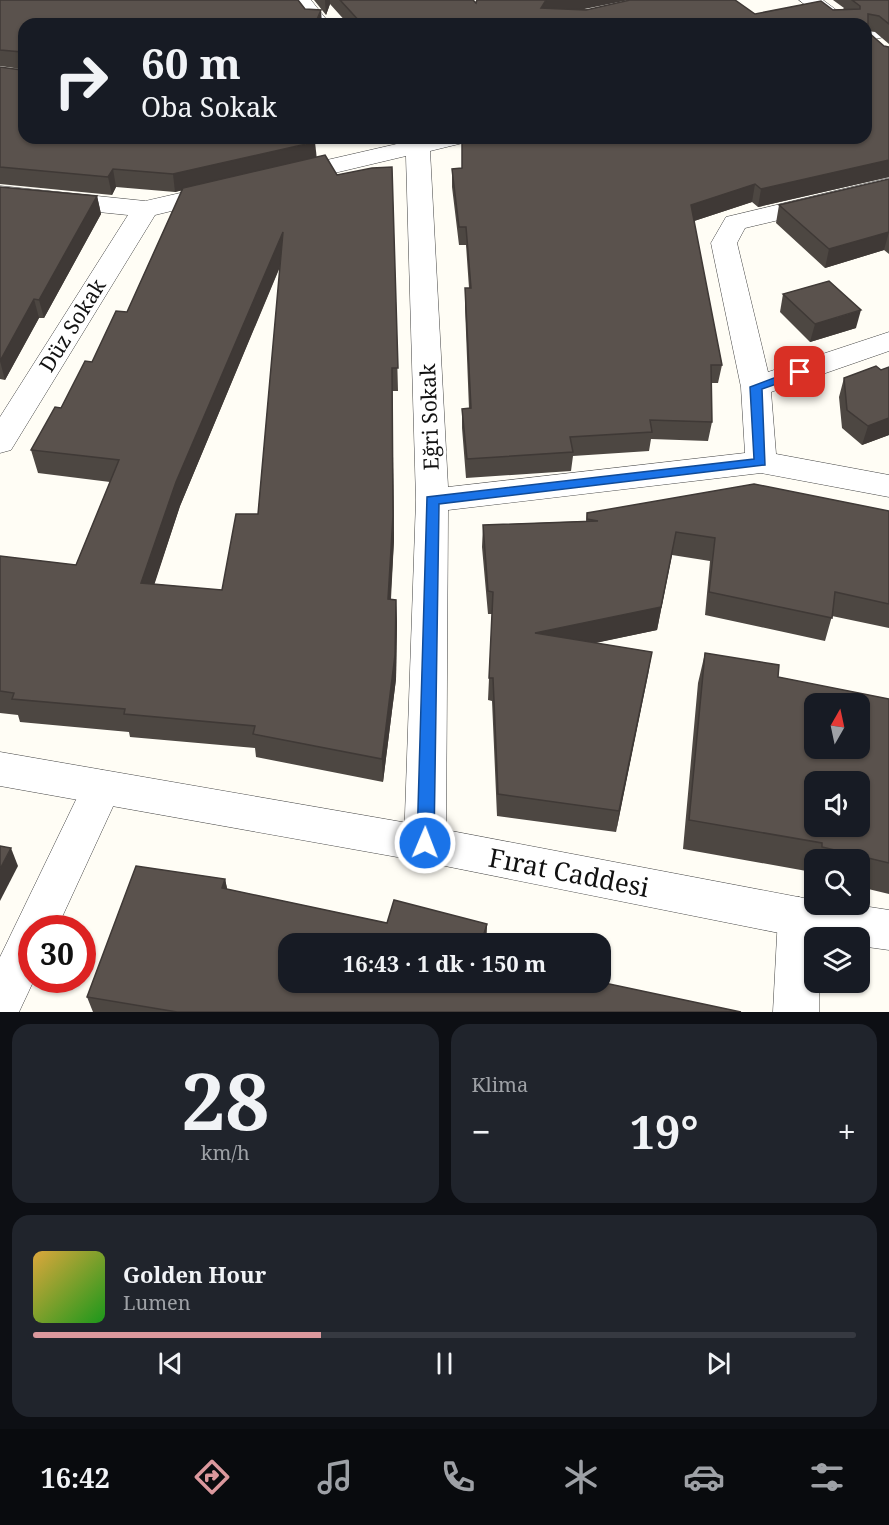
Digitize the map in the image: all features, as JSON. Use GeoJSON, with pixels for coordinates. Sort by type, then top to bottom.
{"type":"FeatureCollection","features":[{"type":"Feature","properties":{"kind":"street"},"geometry":{"type":"LineString","coordinates":[[300,0],[314,18]]}},
{"type":"Feature","properties":{"kind":"street"},"geometry":{"type":"LineString","coordinates":[[809,0],[835,18]]}},
{"type":"Feature","properties":{"kind":"street"},"geometry":{"type":"LineString","coordinates":[[0,194],[145,209],[258,183],[406,144]]}},
{"type":"Feature","properties":{"kind":"street","name":"Eğri Sokak"},"geometry":{"type":"LineString","coordinates":[[414,144],[432,500],[425,843]]}},
{"type":"Feature","properties":{"kind":"street"},"geometry":{"type":"LineString","coordinates":[[760,462],[756,387],[724,243],[735,223],[889,186]]}},
{"type":"Feature","properties":{"kind":"street","name":"Düz Sokak"},"geometry":{"type":"LineString","coordinates":[[0,442],[145,209]]}},
{"type":"Feature","properties":{"kind":"street"},"geometry":{"type":"LineString","coordinates":[[756,387],[889,341]]}},
{"type":"Feature","properties":{"kind":"street"},"geometry":{"type":"LineString","coordinates":[[432,500],[760,462],[889,486]]}},
{"type":"Feature","properties":{"kind":"street","name":"Fırat Caddesi"},"geometry":{"type":"LineString","coordinates":[[0,769],[425,843],[800,917],[889,930]]}},
{"type":"Feature","properties":{"kind":"street"},"geometry":{"type":"LineString","coordinates":[[41,915],[102,787]]}},
{"type":"Feature","properties":{"kind":"street"},"geometry":{"type":"LineString","coordinates":[[796,1012],[800,917]]}},
{"type":"Feature","properties":{"kind":"street"},"geometry":{"type":"LineString","coordinates":[[0,1004],[18,966]]}},
{"type":"Feature","properties":{"kind":"building"},"geometry":{"type":"Polygon","coordinates":[[[0,0],[298,0],[305,9],[321,10],[318,18],[18,18],[18,52],[0,50],[0,0]]]}},
{"type":"Feature","properties":{"kind":"building"},"geometry":{"type":"Polygon","coordinates":[[[340,0],[473,0],[476,3],[477,0],[546,0],[541,8],[586,10],[630,0],[735,0],[755,14],[821,1],[833,10],[860,9],[860,6],[852,0],[889,0],[889,24],[879,16],[868,14],[868,18],[356,18],[340,0]]]}},
{"type":"Feature","properties":{"kind":"building"},"geometry":{"type":"Polygon","coordinates":[[[872,36],[884,46],[889,47],[889,160],[761,189],[755,184],[691,205],[722,365],[711,365],[712,422],[650,420],[652,432],[570,437],[573,452],[467,459],[462,409],[471,408],[465,288],[471,288],[466,227],[459,227],[452,169],[462,168],[462,144],[872,144],[872,36]]]}},
{"type":"Feature","properties":{"kind":"building"},"geometry":{"type":"Polygon","coordinates":[[[0,67],[18,70],[18,144],[306,144],[173,174],[113,169],[108,177],[0,167],[0,67]]]}},
{"type":"Feature","properties":{"kind":"building"},"geometry":{"type":"Polygon","coordinates":[[[325,155],[337,175],[372,168],[392,167],[398,368],[392,368],[393,516],[388,599],[396,600],[395,655],[382,759],[253,734],[255,726],[124,714],[125,709],[12,699],[14,693],[0,691],[0,556],[76,565],[119,460],[31,450],[55,407],[61,408],[85,361],[92,362],[116,311],[127,312],[183,188],[325,155]],[[283,232],[176,482],[141,583],[222,590],[236,514],[258,514],[283,232]]]}},
{"type":"Feature","properties":{"kind":"building"},"geometry":{"type":"Polygon","coordinates":[[[889,179],[889,232],[829,249],[779,205],[889,179]]]}},
{"type":"Feature","properties":{"kind":"building"},"geometry":{"type":"Polygon","coordinates":[[[0,187],[97,196],[39,300],[34,299],[0,361],[0,187]]]}},
{"type":"Feature","properties":{"kind":"building"},"geometry":{"type":"Polygon","coordinates":[[[829,281],[861,310],[815,324],[783,294],[829,281]]]}},
{"type":"Feature","properties":{"kind":"building"},"geometry":{"type":"Polygon","coordinates":[[[876,366],[881,370],[889,367],[889,418],[868,426],[847,410],[844,378],[876,366]]]}},
{"type":"Feature","properties":{"kind":"building"},"geometry":{"type":"Polygon","coordinates":[[[754,484],[889,511],[889,604],[835,592],[832,618],[709,592],[715,538],[676,532],[661,607],[535,633],[652,652],[619,811],[498,794],[493,678],[489,678],[493,592],[488,591],[483,525],[598,521],[587,519],[587,513],[754,484]]]}},
{"type":"Feature","properties":{"kind":"building"},"geometry":{"type":"Polygon","coordinates":[[[705,653],[779,665],[778,677],[859,693],[804,693],[804,759],[870,759],[870,695],[889,699],[889,863],[870,858],[870,849],[830,849],[822,847],[822,843],[689,820],[705,653]]]}},
{"type":"Feature","properties":{"kind":"building"},"geometry":{"type":"Polygon","coordinates":[[[0,846],[11,848],[0,869],[0,846]]]}},
{"type":"Feature","properties":{"kind":"building"},"geometry":{"type":"Polygon","coordinates":[[[136,866],[225,879],[222,888],[387,923],[394,900],[487,924],[484,933],[278,933],[278,993],[611,993],[611,984],[741,1012],[177,1012],[87,997],[88,993],[96,993],[96,973],[136,866]]]}},
{"type":"Feature","properties":{"kind":"route"},"geometry":{"type":"LineString","coordinates":[[425,843],[432,500],[760,462],[756,387],[800,372]]}}]}
